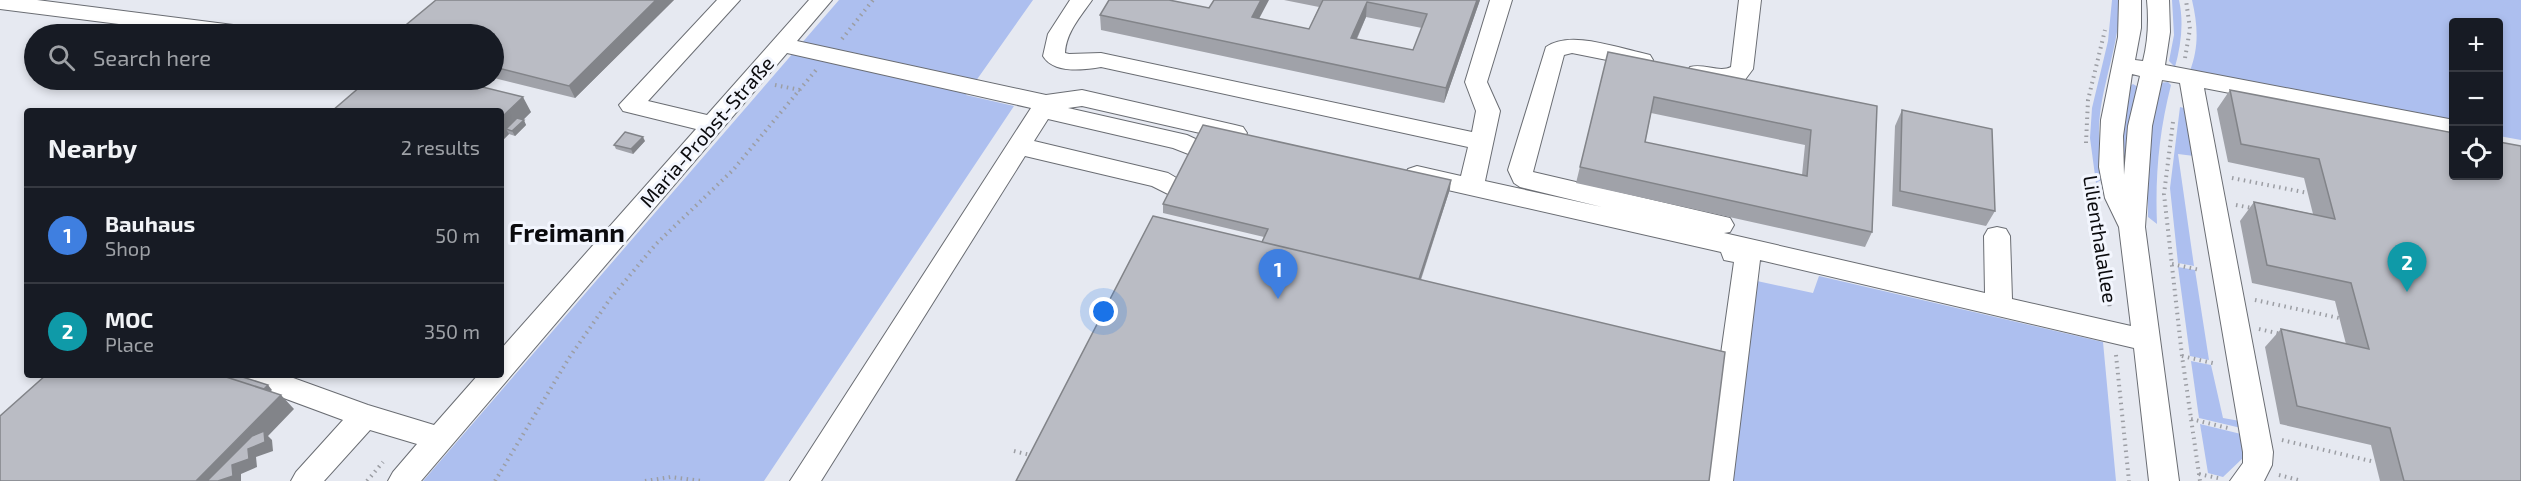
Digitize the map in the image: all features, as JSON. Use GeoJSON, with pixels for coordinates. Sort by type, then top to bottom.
{"type":"FeatureCollection","features":[{"type":"Feature","properties":{"kind":"street"},"geometry":{"type":"LineString","coordinates":[[714,125],[631,105],[729,0]]}},
{"type":"Feature","properties":{"kind":"street"},"geometry":{"type":"LineString","coordinates":[[1081,0],[1053,46],[1054,57],[1062,62],[1072,64],[1101,60],[1481,142]]}},
{"type":"Feature","properties":{"kind":"street"},"geometry":{"type":"LineString","coordinates":[[1471,188],[1488,111],[1476,82],[1501,0]]}},
{"type":"Feature","properties":{"kind":"street"},"geometry":{"type":"LineString","coordinates":[[1526,190],[1520,170],[1554,51],[1561,47],[1572,46],[1724,77],[1736,76],[1742,69],[1749,0]]}},
{"type":"Feature","properties":{"kind":"street","name":"Lilienthalallee"},"geometry":{"type":"LineString","coordinates":[[2130,0],[2131,33],[2112,122],[2112,176],[2118,199],[2132,227],[2164,481]]}},
{"type":"Feature","properties":{"kind":"street","name":"Lilienthalallee"},"geometry":{"type":"LineString","coordinates":[[2132,227],[2138,198],[2136,158],[2140,125],[2160,41],[2158,0]]}},
{"type":"Feature","properties":{"kind":"street","name":"Maria-Probst-Straße"},"geometry":{"type":"LineString","coordinates":[[504,365],[820,1]]}},
{"type":"Feature","properties":{"kind":"street"},"geometry":{"type":"LineString","coordinates":[[0,2],[171,24]]}},
{"type":"Feature","properties":{"kind":"street"},"geometry":{"type":"LineString","coordinates":[[782,45],[1044,106],[1188,145]]}},
{"type":"Feature","properties":{"kind":"street"},"geometry":{"type":"LineString","coordinates":[[2123,65],[2186,79],[2449,127]]}},
{"type":"Feature","properties":{"kind":"street"},"geometry":{"type":"LineString","coordinates":[[2186,79],[2225,100],[2449,145]]}},
{"type":"Feature","properties":{"kind":"street"},"geometry":{"type":"LineString","coordinates":[[2186,79],[2231,295],[2259,460],[2256,470],[2245,481]]}},
{"type":"Feature","properties":{"kind":"street"},"geometry":{"type":"LineString","coordinates":[[805,481],[1044,106],[1082,98],[1262,139]]}},
{"type":"Feature","properties":{"kind":"street"},"geometry":{"type":"LineString","coordinates":[[1018,146],[1167,184]]}},
{"type":"Feature","properties":{"kind":"street"},"geometry":{"type":"LineString","coordinates":[[1390,169],[1471,188],[1526,190],[1812,254],[1999,305],[2148,341]]}},
{"type":"Feature","properties":{"kind":"street"},"geometry":{"type":"LineString","coordinates":[[1526,190],[1741,251],[1846,253]]}},
{"type":"Feature","properties":{"kind":"street"},"geometry":{"type":"LineString","coordinates":[[1996,236],[1999,305]]}},
{"type":"Feature","properties":{"kind":"street"},"geometry":{"type":"LineString","coordinates":[[1718,481],[1741,251]]}},
{"type":"Feature","properties":{"kind":"street"},"geometry":{"type":"LineString","coordinates":[[261,378],[365,416],[440,439]]}},
{"type":"Feature","properties":{"kind":"street"},"geometry":{"type":"LineString","coordinates":[[403,481],[492,378]]}},
{"type":"Feature","properties":{"kind":"street"},"geometry":{"type":"LineString","coordinates":[[306,481],[365,416]]}},
{"type":"Feature","properties":{"kind":"path"},"geometry":{"type":"LineString","coordinates":[[495,481],[556,375],[607,303],[656,244],[702,202],[771,126],[873,0]]}},
{"type":"Feature","properties":{"kind":"path"},"geometry":{"type":"LineString","coordinates":[[2186,0],[2190,15],[2190,39],[2186,79]]}},
{"type":"Feature","properties":{"kind":"path","name":"Lilienthalallee"},"geometry":{"type":"LineString","coordinates":[[2087,148],[2084,127],[2087,98],[2106,22]]}},
{"type":"Feature","properties":{"kind":"path"},"geometry":{"type":"LineString","coordinates":[[2173,118],[2164,194],[2182,357],[2199,481]]}},
{"type":"Feature","properties":{"kind":"path"},"geometry":{"type":"LineString","coordinates":[[2207,173],[2308,193]]}},
{"type":"Feature","properties":{"kind":"path"},"geometry":{"type":"LineString","coordinates":[[2212,200],[2258,209]]}},
{"type":"Feature","properties":{"kind":"path","name":"Lilienthalallee"},"geometry":{"type":"LineString","coordinates":[[2093,202],[2114,333],[2129,481]]}},
{"type":"Feature","properties":{"kind":"path"},"geometry":{"type":"LineString","coordinates":[[2231,295],[2339,318]]}},
{"type":"Feature","properties":{"kind":"path"},"geometry":{"type":"LineString","coordinates":[[2236,324],[2291,336]]}},
{"type":"Feature","properties":{"kind":"path"},"geometry":{"type":"LineString","coordinates":[[2182,357],[2244,370]]}},
{"type":"Feature","properties":{"kind":"path"},"geometry":{"type":"LineString","coordinates":[[2191,420],[2375,462]]}},
{"type":"Feature","properties":{"kind":"path"},"geometry":{"type":"LineString","coordinates":[[1014,451],[1039,458]]}},
{"type":"Feature","properties":{"kind":"path"},"geometry":{"type":"LineString","coordinates":[[2199,474],[2229,481]]}},
{"type":"Feature","properties":{"kind":"path"},"geometry":{"type":"LineString","coordinates":[[645,481],[671,477],[702,481]]}},
{"type":"Feature","properties":{"kind":"shaded area"},"geometry":{"type":"Polygon","coordinates":[[[839,0],[1033,0],[966,95],[1014,106],[764,481],[423,481],[839,0]]]}},
{"type":"Feature","properties":{"kind":"shaded area"},"geometry":{"type":"Polygon","coordinates":[[[2112,0],[2120,0],[2119,14],[2099,122],[2103,179],[2096,183],[2090,138],[2092,108],[2108,41],[2112,0]]]}},
{"type":"Feature","properties":{"kind":"shaded area"},"geometry":{"type":"Polygon","coordinates":[[[2172,0],[2179,0],[2182,26],[2175,67],[2169,61],[2174,35],[2172,0]]]}},
{"type":"Feature","properties":{"kind":"shaded area"},"geometry":{"type":"Polygon","coordinates":[[[2192,0],[2521,0],[2521,140],[2503,137],[2503,18],[2449,18],[2449,121],[2190,71],[2197,36],[2192,0]]]}},
{"type":"Feature","properties":{"kind":"shaded area"},"geometry":{"type":"Polygon","coordinates":[[[2168,82],[2171,85],[2163,120],[2157,171],[2157,224],[2148,217],[2148,152],[2158,86],[2159,83],[2168,82]]]}},
{"type":"Feature","properties":{"kind":"shaded area"},"geometry":{"type":"Polygon","coordinates":[[[2133,84],[2138,87],[2126,186],[2118,152],[2130,86],[2133,84]]]}},
{"type":"Feature","properties":{"kind":"shaded area"},"geometry":{"type":"Polygon","coordinates":[[[2180,107],[2184,108],[2194,156],[2178,154],[2194,266],[2178,263],[2170,188],[2180,107]]]}},
{"type":"Feature","properties":{"kind":"shaded area"},"geometry":{"type":"Polygon","coordinates":[[[2178,267],[2195,270],[2209,360],[2190,356],[2178,267]]]}},
{"type":"Feature","properties":{"kind":"shaded area"},"geometry":{"type":"Polygon","coordinates":[[[1819,276],[2103,342],[2116,481],[1732,481],[1757,281],[1813,293],[1819,276]]]}},
{"type":"Feature","properties":{"kind":"shaded area"},"geometry":{"type":"Polygon","coordinates":[[[2191,361],[2211,365],[2223,418],[2240,421],[2241,428],[2199,418],[2191,361]]]}},
{"type":"Feature","properties":{"kind":"shaded area"},"geometry":{"type":"Polygon","coordinates":[[[2200,424],[2241,434],[2244,457],[2223,477],[2208,473],[2200,424]]]}},
{"type":"Feature","properties":{"kind":"building"},"geometry":{"type":"Polygon","coordinates":[[[436,0],[656,0],[569,86],[504,70],[504,24],[407,24],[436,0]]]}},
{"type":"Feature","properties":{"kind":"building"},"geometry":{"type":"Polygon","coordinates":[[[1109,0],[1169,0],[1209,8],[1214,0],[1261,0],[1252,17],[1309,29],[1323,0],[1477,0],[1446,88],[1100,15],[1109,0]],[[1367,2],[1351,38],[1413,50],[1427,14],[1367,2]]]}},
{"type":"Feature","properties":{"kind":"building"},"geometry":{"type":"Polygon","coordinates":[[[1608,52],[1877,106],[1872,232],[1580,167],[1608,52]],[[1654,97],[1645,142],[1807,176],[1811,130],[1654,97]]]}},
{"type":"Feature","properties":{"kind":"building"},"geometry":{"type":"Polygon","coordinates":[[[356,90],[495,90],[523,97],[504,115],[504,108],[335,108],[356,90]]]}},
{"type":"Feature","properties":{"kind":"building"},"geometry":{"type":"Polygon","coordinates":[[[2230,90],[2449,132],[2449,180],[2503,180],[2503,143],[2521,146],[2521,481],[2404,481],[2390,428],[2297,406],[2281,329],[2369,349],[2351,283],[2267,265],[2254,202],[2335,219],[2319,159],[2241,144],[2230,90]]]}},
{"type":"Feature","properties":{"kind":"building"},"geometry":{"type":"Polygon","coordinates":[[[1902,110],[1992,129],[1995,211],[1900,191],[1902,110]]]}},
{"type":"Feature","properties":{"kind":"building"},"geometry":{"type":"Polygon","coordinates":[[[517,118],[524,120],[512,131],[506,129],[517,118]]]}},
{"type":"Feature","properties":{"kind":"building"},"geometry":{"type":"Polygon","coordinates":[[[1203,125],[1451,180],[1419,279],[1262,242],[1268,229],[1163,204],[1203,125]]]}},
{"type":"Feature","properties":{"kind":"building"},"geometry":{"type":"Polygon","coordinates":[[[625,132],[643,137],[631,149],[614,145],[625,132]]]}},
{"type":"Feature","properties":{"kind":"building"},"geometry":{"type":"Polygon","coordinates":[[[1153,216],[1725,352],[1709,481],[1016,481],[1153,216]]]}},
{"type":"Feature","properties":{"kind":"building"},"geometry":{"type":"Polygon","coordinates":[[[43,378],[229,378],[281,395],[196,481],[0,481],[0,416],[43,378]]]}},
{"type":"Feature","properties":{"kind":"building"},"geometry":{"type":"Polygon","coordinates":[[[229,378],[246,378],[268,385],[264,389],[229,378]]]}},
{"type":"Feature","properties":{"kind":"building"},"geometry":{"type":"Polygon","coordinates":[[[264,431],[265,442],[248,449],[249,459],[232,465],[233,476],[218,481],[207,481],[252,436],[264,431]]]}},
{"type":"Feature","properties":{"kind":"place","name":"MOC"},"geometry":{"type":"Point","coordinates":[2407,292]}},
{"type":"Feature","properties":{"kind":"place","name":"Bauhaus"},"geometry":{"type":"Point","coordinates":[1278,299]}},
{"type":"Feature","properties":{"kind":"district","name":"Freimann"},"geometry":{"type":"Point","coordinates":[567,233]}}]}
